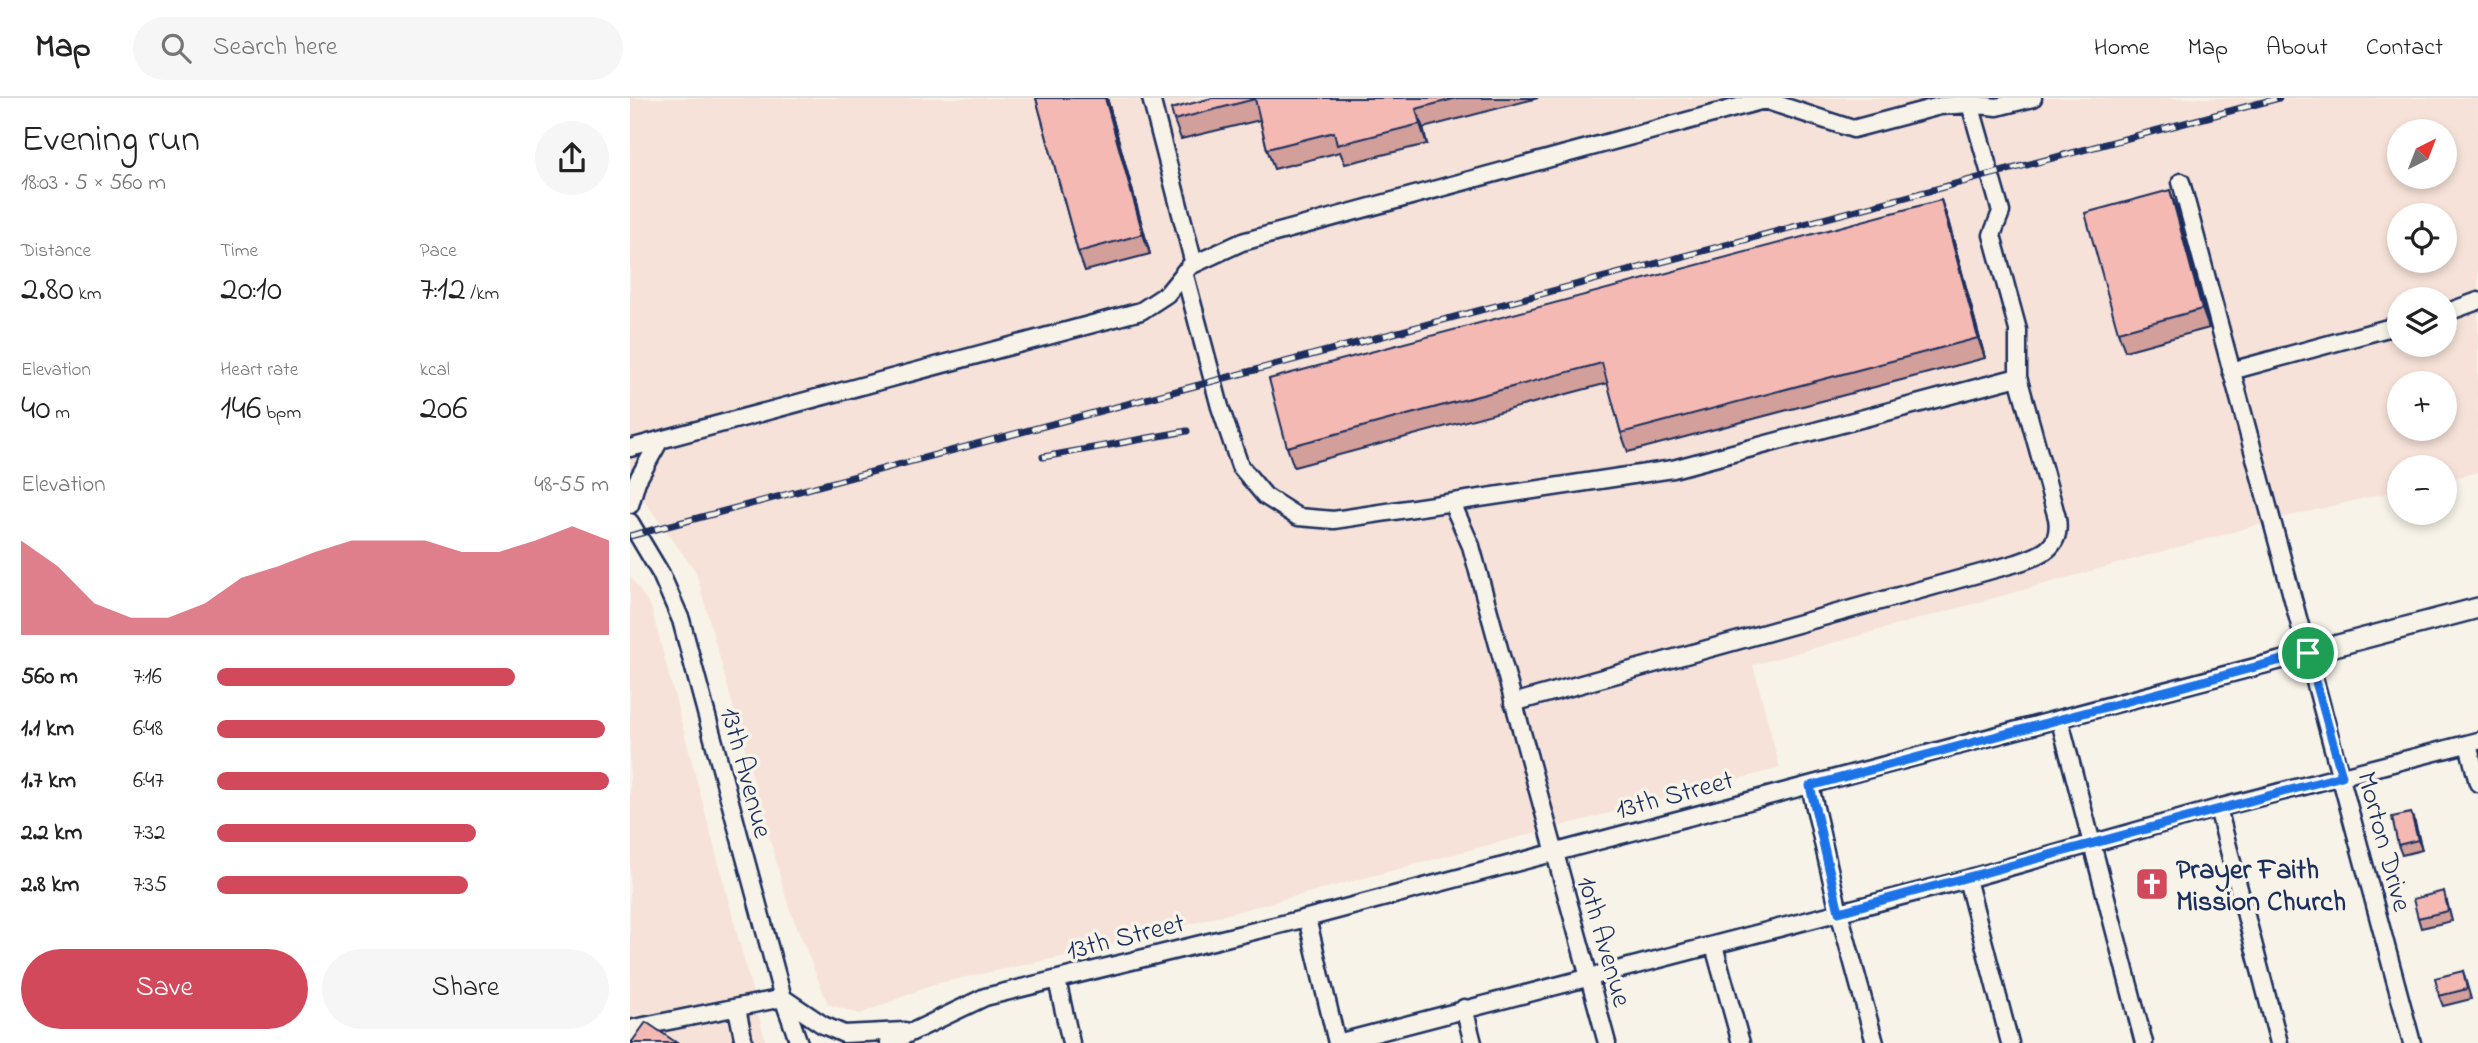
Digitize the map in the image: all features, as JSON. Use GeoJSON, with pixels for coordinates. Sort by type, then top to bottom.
{"type":"FeatureCollection","features":[{"type":"Feature","properties":{"kind":"main road","name":"13th Street"},"geometry":{"type":"LineString","coordinates":[[2308,653],[2478,608]]}},
{"type":"Feature","properties":{"kind":"street"},"geometry":{"type":"LineString","coordinates":[[1151,98],[1209,371],[1240,467],[1265,496],[1298,517],[1334,520],[1673,469],[2018,377]]}},
{"type":"Feature","properties":{"kind":"street"},"geometry":{"type":"LineString","coordinates":[[630,448],[1141,311],[1167,294],[1189,268],[1242,243],[1764,100],[1853,129],[1940,106],[1970,104],[1997,107],[2033,98]]}},
{"type":"Feature","properties":{"kind":"street"},"geometry":{"type":"LineString","coordinates":[[1513,703],[2005,567],[2047,551],[2055,543],[2059,531],[2018,377],[2018,330],[1992,234],[2000,212],[1970,104]]}},
{"type":"Feature","properties":{"kind":"street","name":"Morton Drive"},"geometry":{"type":"LineString","coordinates":[[2181,182],[2412,1043]]}},
{"type":"Feature","properties":{"kind":"street"},"geometry":{"type":"LineString","coordinates":[[2457,309],[2478,302]]}},
{"type":"Feature","properties":{"kind":"street"},"geometry":{"type":"LineString","coordinates":[[2231,371],[2387,328]]}},
{"type":"Feature","properties":{"kind":"street"},"geometry":{"type":"LineString","coordinates":[[630,505],[637,481],[660,440]]}},
{"type":"Feature","properties":{"kind":"street","name":"10th Avenue"},"geometry":{"type":"LineString","coordinates":[[1452,503],[1471,546],[1553,854],[1607,1043]]}},
{"type":"Feature","properties":{"kind":"street","name":"13th Avenue"},"geometry":{"type":"LineString","coordinates":[[630,523],[662,574],[681,620],[783,998],[799,1043]]}},
{"type":"Feature","properties":{"kind":"street","name":"13th Street"},"geometry":{"type":"LineString","coordinates":[[889,1043],[985,998],[1553,854],[2308,653]]}},
{"type":"Feature","properties":{"kind":"street"},"geometry":{"type":"LineString","coordinates":[[2060,721],[2144,1043]]}},
{"type":"Feature","properties":{"kind":"street"},"geometry":{"type":"LineString","coordinates":[[1307,918],[1336,1043],[1714,946],[1967,879],[2218,808],[2473,743],[2478,783]]}},
{"type":"Feature","properties":{"kind":"street"},"geometry":{"type":"LineString","coordinates":[[1810,786],[1839,912],[1875,1043]]}},
{"type":"Feature","properties":{"kind":"street"},"geometry":{"type":"LineString","coordinates":[[2218,808],[2279,1043]]}},
{"type":"Feature","properties":{"kind":"street"},"geometry":{"type":"LineString","coordinates":[[1967,879],[2010,1043]]}},
{"type":"Feature","properties":{"kind":"street"},"geometry":{"type":"LineString","coordinates":[[1714,946],[1741,1043]]}},
{"type":"Feature","properties":{"kind":"street"},"geometry":{"type":"LineString","coordinates":[[1057,981],[1071,1043]]}},
{"type":"Feature","properties":{"kind":"street"},"geometry":{"type":"LineString","coordinates":[[630,1033],[634,1028],[783,998],[823,1025],[844,1034],[914,1030]]}},
{"type":"Feature","properties":{"kind":"street"},"geometry":{"type":"LineString","coordinates":[[737,1008],[741,1040]]}},
{"type":"Feature","properties":{"kind":"street"},"geometry":{"type":"LineString","coordinates":[[1464,1008],[1474,1043]]}},
{"type":"Feature","properties":{"kind":"shaded area"},"geometry":{"type":"Polygon","coordinates":[[[630,98],[2478,98],[2478,472],[2457,477],[2457,455],[2387,455],[2387,493],[2286,517],[1753,665],[1780,768],[1084,952],[934,984],[860,1014],[828,1004],[788,905],[696,572],[643,499],[630,491],[630,98]]]}},
{"type":"Feature","properties":{"kind":"shaded area"},"geometry":{"type":"Polygon","coordinates":[[[630,576],[651,607],[766,1043],[630,1043],[630,576]]]}},
{"type":"Feature","properties":{"kind":"building"},"geometry":{"type":"Polygon","coordinates":[[[1036,98],[1105,98],[1143,234],[1078,252],[1036,98]]]}},
{"type":"Feature","properties":{"kind":"building"},"geometry":{"type":"Polygon","coordinates":[[[1212,98],[1457,98],[1416,109],[1420,124],[1337,145],[1334,132],[1267,149],[1255,99],[1174,120],[1171,109],[1212,98]]]}},
{"type":"Feature","properties":{"kind":"building"},"geometry":{"type":"Polygon","coordinates":[[[2170,190],[2202,309],[2118,332],[2085,213],[2170,190]]]}},
{"type":"Feature","properties":{"kind":"building"},"geometry":{"type":"Polygon","coordinates":[[[1941,200],[1978,338],[1621,433],[1602,363],[1287,447],[1269,379],[1941,200]]]}},
{"type":"Feature","properties":{"kind":"building"},"geometry":{"type":"Polygon","coordinates":[[[2411,813],[2418,840],[2398,845],[2392,817],[2411,813]]]}},
{"type":"Feature","properties":{"kind":"building"},"geometry":{"type":"Polygon","coordinates":[[[2444,891],[2448,911],[2418,918],[2413,899],[2444,891]]]}},
{"type":"Feature","properties":{"kind":"building"},"geometry":{"type":"Polygon","coordinates":[[[2463,971],[2467,989],[2439,996],[2435,978],[2463,971]]]}},
{"type":"Feature","properties":{"kind":"building"},"geometry":{"type":"Polygon","coordinates":[[[646,1022],[677,1043],[631,1043],[646,1022]]]}},
{"type":"Feature","properties":{"kind":"railway"},"geometry":{"type":"LineString","coordinates":[[630,536],[2279,98]]}},
{"type":"Feature","properties":{"kind":"railway"},"geometry":{"type":"LineString","coordinates":[[1043,457],[1187,431]]}},
{"type":"Feature","properties":{"kind":"place","name":"Prayer Faith Mission Church"},"geometry":{"type":"Point","coordinates":[2152,884]}},
{"type":"Feature","properties":{"kind":"route"},"geometry":{"type":"LineString","coordinates":[[2308,653],[2342,776],[1839,912],[1810,786],[2308,653]]}}]}
